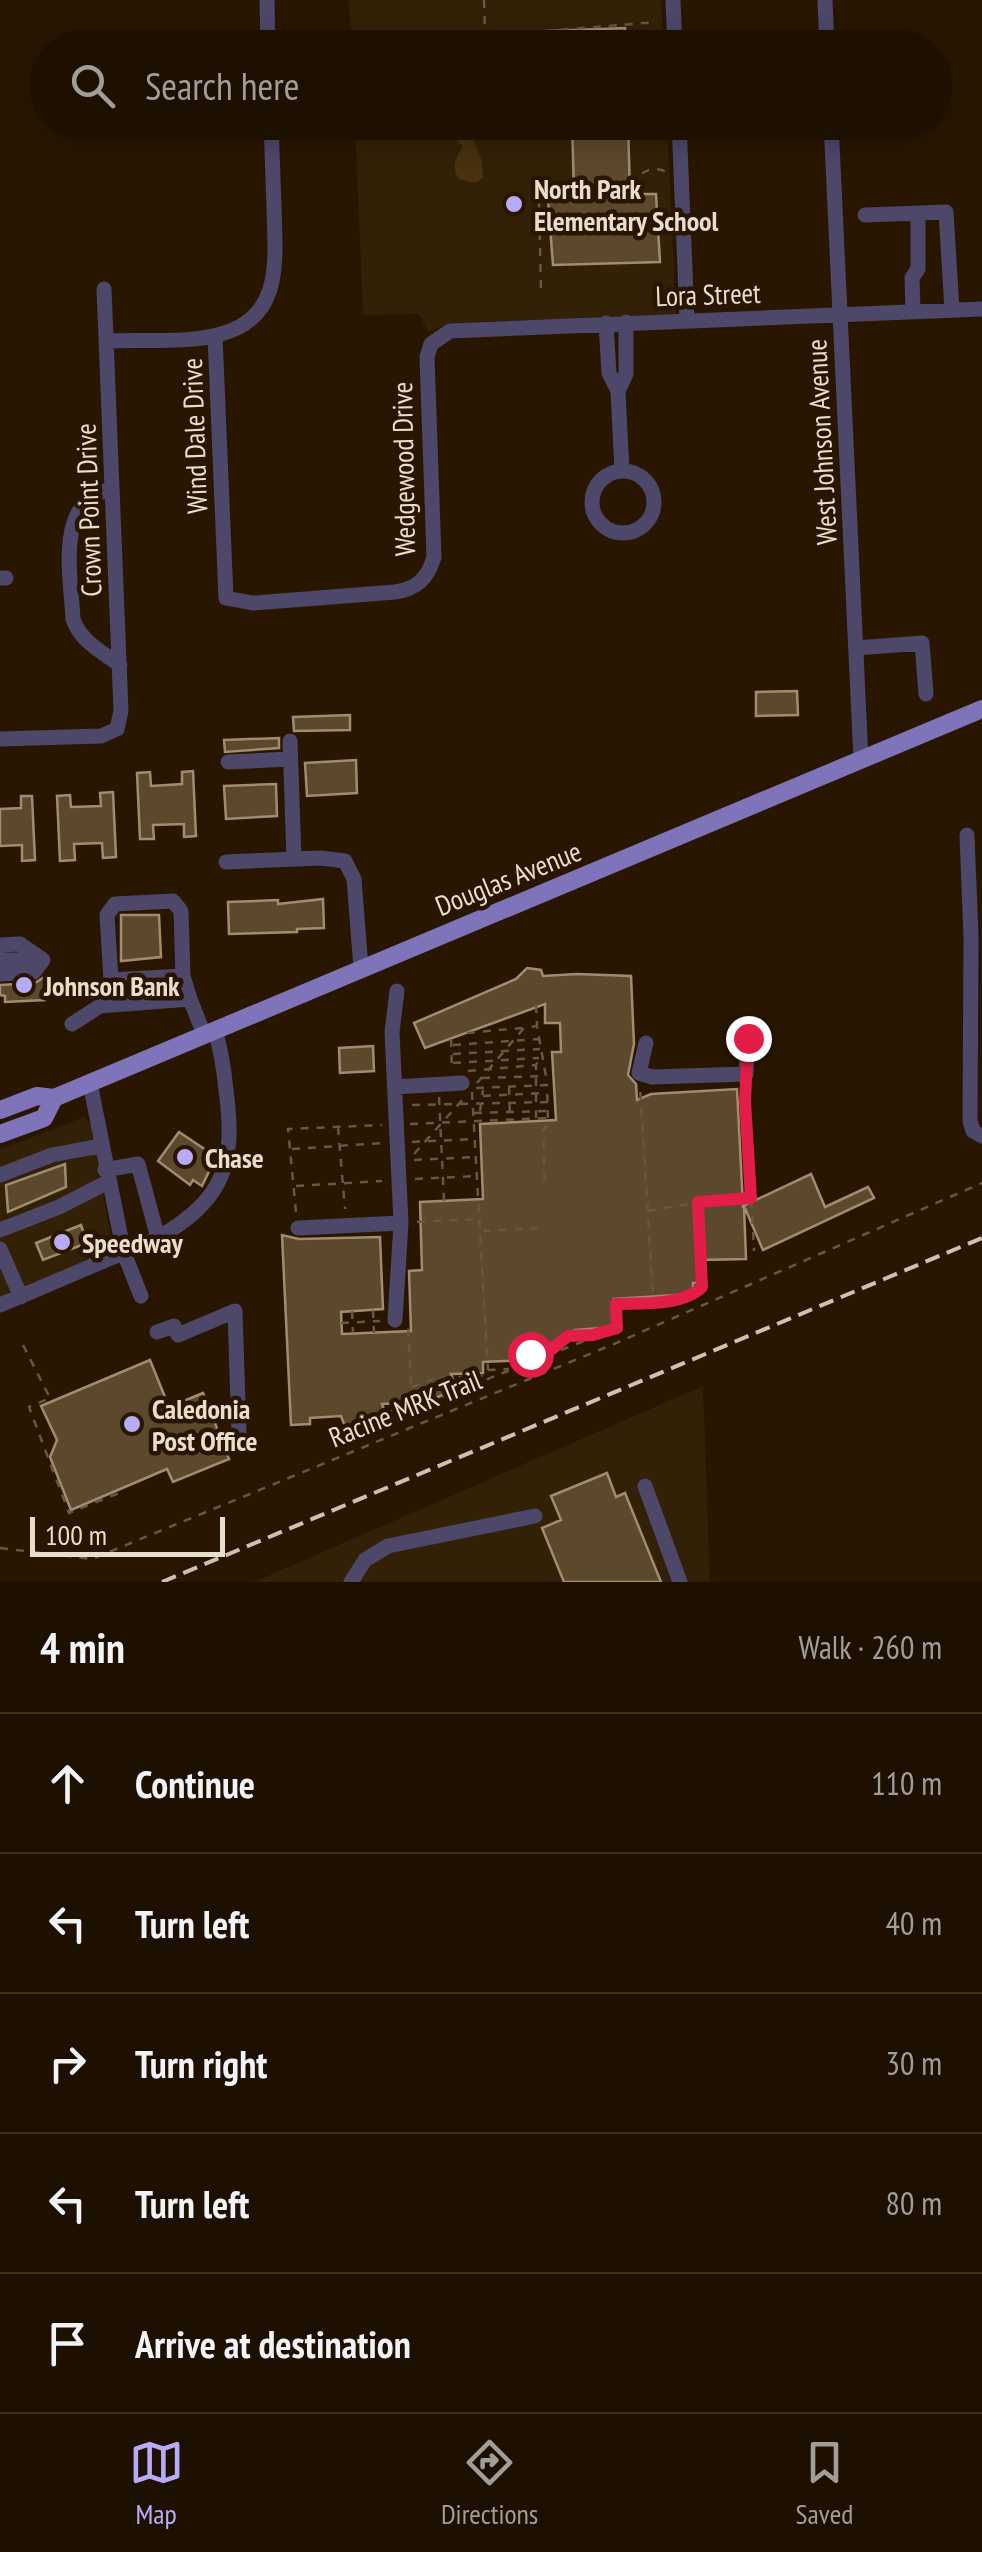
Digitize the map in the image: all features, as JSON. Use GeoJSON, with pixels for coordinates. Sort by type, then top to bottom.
{"type":"FeatureCollection","features":[{"type":"Feature","properties":{"kind":"main road","name":"Douglas Avenue"},"geometry":{"type":"LineString","coordinates":[[3,1106],[36,1096],[54,1098],[982,709]]}},
{"type":"Feature","properties":{"kind":"main road","name":"Douglas Avenue"},"geometry":{"type":"LineString","coordinates":[[0,1134],[44,1118],[54,1098]]}},
{"type":"Feature","properties":{"kind":"street"},"geometry":{"type":"LineString","coordinates":[[267,0],[268,30]]}},
{"type":"Feature","properties":{"kind":"street"},"geometry":{"type":"LineString","coordinates":[[674,0],[675,30]]}},
{"type":"Feature","properties":{"kind":"street"},"geometry":{"type":"LineString","coordinates":[[825,0],[826,30]]}},
{"type":"Feature","properties":{"kind":"street","name":"Wind Dale Drive"},"geometry":{"type":"LineString","coordinates":[[226,598],[215,336],[248,321],[268,298],[273,284],[276,269],[272,140]]}},
{"type":"Feature","properties":{"kind":"street"},"geometry":{"type":"LineString","coordinates":[[679,140],[687,319]]}},
{"type":"Feature","properties":{"kind":"street","name":"West Johnson Avenue"},"geometry":{"type":"LineString","coordinates":[[832,140],[861,760]]}},
{"type":"Feature","properties":{"kind":"street"},"geometry":{"type":"LineString","coordinates":[[865,215],[946,212],[952,310]]}},
{"type":"Feature","properties":{"kind":"street"},"geometry":{"type":"LineString","coordinates":[[913,311],[912,278],[918,269],[920,214]]}},
{"type":"Feature","properties":{"kind":"street","name":"Crown Point Drive"},"geometry":{"type":"LineString","coordinates":[[0,739],[101,736],[116,729],[122,711],[104,288]]}},
{"type":"Feature","properties":{"kind":"street","name":"Lora Street"},"geometry":{"type":"LineString","coordinates":[[438,338],[450,331],[982,309]]}},
{"type":"Feature","properties":{"kind":"street"},"geometry":{"type":"LineString","coordinates":[[618,391],[626,374],[626,322]]}},
{"type":"Feature","properties":{"kind":"street"},"geometry":{"type":"LineString","coordinates":[[606,323],[609,373],[618,391],[622,470]]}},
{"type":"Feature","properties":{"kind":"street"},"geometry":{"type":"LineString","coordinates":[[106,341],[215,336]]}},
{"type":"Feature","properties":{"kind":"street","name":"Wedgewood Drive"},"geometry":{"type":"LineString","coordinates":[[226,598],[254,603],[396,592],[417,586],[425,578],[434,558],[427,357],[431,344],[438,338]]}},
{"type":"Feature","properties":{"kind":"street"},"geometry":{"type":"LineString","coordinates":[[622,470],[650,484],[655,506],[646,525],[626,534],[606,529],[592,504],[603,478],[622,470]]}},
{"type":"Feature","properties":{"kind":"street"},"geometry":{"type":"LineString","coordinates":[[112,488],[91,496],[72,525],[73,619],[84,638],[120,665]]}},
{"type":"Feature","properties":{"kind":"street"},"geometry":{"type":"LineString","coordinates":[[856,648],[922,643],[926,694]]}},
{"type":"Feature","properties":{"kind":"street"},"geometry":{"type":"LineString","coordinates":[[290,741],[294,859]]}},
{"type":"Feature","properties":{"kind":"street"},"geometry":{"type":"LineString","coordinates":[[228,762],[290,759]]}},
{"type":"Feature","properties":{"kind":"street"},"geometry":{"type":"LineString","coordinates":[[966,835],[976,939],[970,1121],[973,1131],[982,1136]]}},
{"type":"Feature","properties":{"kind":"street"},"geometry":{"type":"LineString","coordinates":[[226,862],[335,858],[345,861],[351,868],[361,968]]}},
{"type":"Feature","properties":{"kind":"street"},"geometry":{"type":"LineString","coordinates":[[0,1305],[124,1254],[185,1222],[205,1204],[226,1168],[230,1113],[222,1053],[190,999],[183,976],[181,911],[173,901],[115,904],[109,909],[108,1005]]}},
{"type":"Feature","properties":{"kind":"street"},"geometry":{"type":"LineString","coordinates":[[0,945],[20,944],[42,960]]}},
{"type":"Feature","properties":{"kind":"street"},"geometry":{"type":"LineString","coordinates":[[0,956],[42,960]]}},
{"type":"Feature","properties":{"kind":"street"},"geometry":{"type":"LineString","coordinates":[[0,971],[33,966],[42,960]]}},
{"type":"Feature","properties":{"kind":"street"},"geometry":{"type":"LineString","coordinates":[[111,980],[183,976]]}},
{"type":"Feature","properties":{"kind":"street"},"geometry":{"type":"LineString","coordinates":[[395,1320],[401,1223],[392,1032],[397,991]]}},
{"type":"Feature","properties":{"kind":"street"},"geometry":{"type":"LineString","coordinates":[[72,1024],[100,1006],[190,999]]}},
{"type":"Feature","properties":{"kind":"street"},"geometry":{"type":"LineString","coordinates":[[646,1043],[639,1073],[652,1077],[746,1074],[748,1038]]}},
{"type":"Feature","properties":{"kind":"street"},"geometry":{"type":"LineString","coordinates":[[90,1082],[124,1254],[141,1296]]}},
{"type":"Feature","properties":{"kind":"street"},"geometry":{"type":"LineString","coordinates":[[394,1087],[467,1085]]}},
{"type":"Feature","properties":{"kind":"street"},"geometry":{"type":"LineString","coordinates":[[0,1175],[52,1155],[100,1146]]}},
{"type":"Feature","properties":{"kind":"street"},"geometry":{"type":"LineString","coordinates":[[0,1230],[59,1207],[106,1176],[138,1164],[158,1238]]}},
{"type":"Feature","properties":{"kind":"street"},"geometry":{"type":"LineString","coordinates":[[298,1228],[401,1223]]}},
{"type":"Feature","properties":{"kind":"street"},"geometry":{"type":"LineString","coordinates":[[0,1249],[21,1297]]}},
{"type":"Feature","properties":{"kind":"street"},"geometry":{"type":"LineString","coordinates":[[157,1332],[174,1326],[178,1335],[235,1310],[239,1436],[227,1442]]}},
{"type":"Feature","properties":{"kind":"street"},"geometry":{"type":"LineString","coordinates":[[645,1486],[680,1582]]}},
{"type":"Feature","properties":{"kind":"street"},"geometry":{"type":"LineString","coordinates":[[351,1582],[365,1560],[388,1546],[534,1516]]}},
{"type":"Feature","properties":{"kind":"path"},"geometry":{"type":"LineString","coordinates":[[484,0],[485,30]]}},
{"type":"Feature","properties":{"kind":"path"},"geometry":{"type":"LineString","coordinates":[[544,30],[674,21]]}},
{"type":"Feature","properties":{"kind":"path"},"geometry":{"type":"LineString","coordinates":[[630,184],[644,170],[656,168],[681,182]]}},
{"type":"Feature","properties":{"kind":"path"},"geometry":{"type":"LineString","coordinates":[[539,200],[541,292]]}},
{"type":"Feature","properties":{"kind":"path"},"geometry":{"type":"LineString","coordinates":[[536,1005],[548,1102],[545,1186]]}},
{"type":"Feature","properties":{"kind":"path"},"geometry":{"type":"LineString","coordinates":[[467,1033],[537,1026]]}},
{"type":"Feature","properties":{"kind":"path"},"geometry":{"type":"LineString","coordinates":[[478,1157],[407,1160],[461,1102],[467,1085],[488,1070],[524,1028]]}},
{"type":"Feature","properties":{"kind":"path"},"geometry":{"type":"LineString","coordinates":[[451,1039],[452,1072],[536,1065]]}},
{"type":"Feature","properties":{"kind":"path"},"geometry":{"type":"LineString","coordinates":[[451,1045],[539,1039]]}},
{"type":"Feature","properties":{"kind":"path"},"geometry":{"type":"LineString","coordinates":[[452,1054],[541,1054]]}},
{"type":"Feature","properties":{"kind":"path"},"geometry":{"type":"LineString","coordinates":[[452,1064],[541,1054]]}},
{"type":"Feature","properties":{"kind":"path"},"geometry":{"type":"LineString","coordinates":[[536,1119],[536,1065],[541,1054]]}},
{"type":"Feature","properties":{"kind":"path"},"geometry":{"type":"LineString","coordinates":[[639,1073],[653,1285],[649,1301]]}},
{"type":"Feature","properties":{"kind":"path"},"geometry":{"type":"LineString","coordinates":[[746,1074],[754,1252]]}},
{"type":"Feature","properties":{"kind":"path"},"geometry":{"type":"LineString","coordinates":[[480,1078],[545,1076]]}},
{"type":"Feature","properties":{"kind":"path"},"geometry":{"type":"LineString","coordinates":[[439,1084],[444,1201]]}},
{"type":"Feature","properties":{"kind":"path"},"geometry":{"type":"LineString","coordinates":[[467,1085],[547,1085]]}},
{"type":"Feature","properties":{"kind":"path"},"geometry":{"type":"LineString","coordinates":[[410,1387],[436,1378],[483,1376],[488,1370],[478,1157],[473,1102],[467,1085]]}},
{"type":"Feature","properties":{"kind":"path"},"geometry":{"type":"LineString","coordinates":[[509,1086],[510,1121]]}},
{"type":"Feature","properties":{"kind":"path"},"geometry":{"type":"LineString","coordinates":[[480,1113],[482,1088]]}},
{"type":"Feature","properties":{"kind":"path"},"geometry":{"type":"LineString","coordinates":[[483,1096],[547,1093]]}},
{"type":"Feature","properties":{"kind":"path"},"geometry":{"type":"LineString","coordinates":[[396,1106],[548,1102]]}},
{"type":"Feature","properties":{"kind":"path"},"geometry":{"type":"LineString","coordinates":[[474,1113],[548,1111]]}},
{"type":"Feature","properties":{"kind":"path"},"geometry":{"type":"LineString","coordinates":[[338,1127],[346,1226]]}},
{"type":"Feature","properties":{"kind":"path","name":"Racine MRK Trail"},"geometry":{"type":"LineString","coordinates":[[0,1548],[92,1559],[614,1344],[982,1184]]}},
{"type":"Feature","properties":{"kind":"path"},"geometry":{"type":"LineString","coordinates":[[646,1211],[751,1198]]}},
{"type":"Feature","properties":{"kind":"path"},"geometry":{"type":"LineString","coordinates":[[385,1413],[412,1404],[419,1406],[617,1328],[616,1304],[695,1294],[702,1287],[698,1202]]}},
{"type":"Feature","properties":{"kind":"path"},"geometry":{"type":"LineString","coordinates":[[401,1223],[481,1219]]}},
{"type":"Feature","properties":{"kind":"path"},"geometry":{"type":"LineString","coordinates":[[482,1231],[544,1228]]}},
{"type":"Feature","properties":{"kind":"path"},"geometry":{"type":"LineString","coordinates":[[373,1310],[374,1332]]}},
{"type":"Feature","properties":{"kind":"path"},"geometry":{"type":"LineString","coordinates":[[352,1311],[353,1334]]}},
{"type":"Feature","properties":{"kind":"path"},"geometry":{"type":"LineString","coordinates":[[341,1322],[408,1322],[412,1404]]}},
{"type":"Feature","properties":{"kind":"path"},"geometry":{"type":"LineString","coordinates":[[530,1354],[568,1336],[593,1335]]}},
{"type":"Feature","properties":{"kind":"path"},"geometry":{"type":"LineString","coordinates":[[23,1345],[50,1398],[30,1406],[70,1514],[124,1491]]}},
{"type":"Feature","properties":{"kind":"path"},"geometry":{"type":"LineString","coordinates":[[488,1370],[511,1368]]}},
{"type":"Feature","properties":{"kind":"shaded area"},"geometry":{"type":"Polygon","coordinates":[[[349,0],[661,0],[662,30],[350,30],[349,0]]]}},
{"type":"Feature","properties":{"kind":"shaded area","name":"North Park Elementary School"},"geometry":{"type":"Polygon","coordinates":[[[356,140],[668,140],[676,314],[449,323],[428,332],[419,314],[363,315],[356,140]]]}},
{"type":"Feature","properties":{"kind":"shaded area"},"geometry":{"type":"Polygon","coordinates":[[[473,140],[482,160],[483,178],[475,183],[459,179],[455,170],[463,146],[458,142],[473,140]]]}},
{"type":"Feature","properties":{"kind":"shaded area"},"geometry":{"type":"Polygon","coordinates":[[[84,1117],[91,1125],[112,1245],[106,1255],[0,1297],[0,1150],[84,1117]]]}},
{"type":"Feature","properties":{"kind":"shaded area"},"geometry":{"type":"Polygon","coordinates":[[[703,1386],[710,1582],[254,1582],[703,1386]]]}},
{"type":"Feature","properties":{"kind":"building"},"geometry":{"type":"Polygon","coordinates":[[[573,140],[628,140],[630,194],[656,194],[660,262],[553,265],[548,200],[574,193],[573,140]]]}},
{"type":"Feature","properties":{"kind":"building"},"geometry":{"type":"Polygon","coordinates":[[[797,691],[798,715],[756,716],[756,692],[797,691]]]}},
{"type":"Feature","properties":{"kind":"building"},"geometry":{"type":"Polygon","coordinates":[[[350,715],[350,730],[294,731],[293,717],[350,715]]]}},
{"type":"Feature","properties":{"kind":"building"},"geometry":{"type":"Polygon","coordinates":[[[279,738],[279,748],[225,752],[224,740],[279,738]]]}},
{"type":"Feature","properties":{"kind":"building"},"geometry":{"type":"Polygon","coordinates":[[[356,760],[357,793],[307,796],[305,763],[356,760]]]}},
{"type":"Feature","properties":{"kind":"building"},"geometry":{"type":"Polygon","coordinates":[[[193,771],[196,836],[184,837],[184,824],[153,825],[154,839],[140,839],[137,773],[150,772],[151,786],[182,784],[182,772],[193,771]]]}},
{"type":"Feature","properties":{"kind":"building"},"geometry":{"type":"Polygon","coordinates":[[[276,784],[277,816],[226,819],[224,786],[276,784]]]}},
{"type":"Feature","properties":{"kind":"building"},"geometry":{"type":"Polygon","coordinates":[[[113,792],[116,857],[103,858],[102,843],[74,844],[75,860],[60,861],[57,796],[70,795],[71,807],[101,806],[100,793],[113,792]]]}},
{"type":"Feature","properties":{"kind":"building"},"geometry":{"type":"Polygon","coordinates":[[[21,796],[32,796],[35,860],[22,861],[22,845],[0,846],[0,809],[21,808],[21,796]]]}},
{"type":"Feature","properties":{"kind":"building"},"geometry":{"type":"Polygon","coordinates":[[[323,899],[324,928],[229,934],[228,902],[278,900],[278,904],[323,899]]]}},
{"type":"Feature","properties":{"kind":"building"},"geometry":{"type":"Polygon","coordinates":[[[121,915],[159,915],[161,957],[121,961],[121,915]]]}},
{"type":"Feature","properties":{"kind":"building"},"geometry":{"type":"Polygon","coordinates":[[[527,968],[541,970],[543,976],[631,976],[634,1044],[628,1075],[636,1084],[637,1100],[651,1094],[737,1089],[743,1206],[811,1174],[825,1207],[868,1187],[874,1198],[763,1250],[744,1206],[746,1259],[700,1260],[701,1283],[693,1283],[693,1294],[614,1299],[615,1327],[575,1330],[555,1343],[529,1348],[530,1360],[483,1362],[483,1373],[451,1374],[457,1389],[419,1405],[382,1404],[387,1418],[348,1434],[341,1416],[310,1418],[310,1424],[291,1425],[282,1235],[299,1239],[380,1237],[383,1309],[341,1312],[342,1334],[411,1331],[409,1271],[422,1270],[420,1202],[483,1199],[480,1124],[556,1120],[552,1052],[561,1052],[560,1023],[545,1023],[545,1004],[425,1048],[414,1023],[516,979],[527,968]]]}},
{"type":"Feature","properties":{"kind":"building","name":"Johnson Bank"},"geometry":{"type":"Polygon","coordinates":[[[44,977],[45,1000],[5,1002],[5,996],[0,995],[0,985],[35,983],[44,977]]]}},
{"type":"Feature","properties":{"kind":"building"},"geometry":{"type":"Polygon","coordinates":[[[373,1046],[374,1071],[340,1073],[339,1048],[373,1046]]]}},
{"type":"Feature","properties":{"kind":"building","name":"Chase"},"geometry":{"type":"Polygon","coordinates":[[[179,1132],[212,1154],[208,1159],[213,1163],[202,1186],[193,1180],[190,1185],[158,1161],[179,1132]]]}},
{"type":"Feature","properties":{"kind":"building"},"geometry":{"type":"Polygon","coordinates":[[[65,1164],[66,1187],[8,1212],[6,1185],[65,1164]]]}},
{"type":"Feature","properties":{"kind":"building"},"geometry":{"type":"Polygon","coordinates":[[[81,1225],[87,1243],[43,1260],[36,1243],[81,1225]]]}},
{"type":"Feature","properties":{"kind":"building","name":"Caledonia Post Office"},"geometry":{"type":"Polygon","coordinates":[[[150,1360],[169,1407],[203,1393],[219,1433],[216,1444],[229,1459],[173,1482],[167,1469],[71,1510],[50,1457],[57,1440],[41,1406],[150,1360]]]}},
{"type":"Feature","properties":{"kind":"building"},"geometry":{"type":"Polygon","coordinates":[[[607,1473],[616,1497],[625,1493],[661,1582],[564,1582],[542,1528],[561,1520],[551,1496],[607,1473]]]}},
{"type":"Feature","properties":{"kind":"railway"},"geometry":{"type":"LineString","coordinates":[[162,1582],[982,1238]]}},
{"type":"Feature","properties":{"kind":"place","name":"North Park Elementary School"},"geometry":{"type":"Point","coordinates":[514,204]}},
{"type":"Feature","properties":{"kind":"place","name":"Johnson Bank"},"geometry":{"type":"Point","coordinates":[24,985]}},
{"type":"Feature","properties":{"kind":"place","name":"Chase"},"geometry":{"type":"Point","coordinates":[185,1157]}},
{"type":"Feature","properties":{"kind":"place","name":"Speedway"},"geometry":{"type":"Point","coordinates":[62,1242]}},
{"type":"Feature","properties":{"kind":"place","name":"Caledonia Post Office"},"geometry":{"type":"Point","coordinates":[132,1424]}},
{"type":"Feature","properties":{"kind":"route"},"geometry":{"type":"LineString","coordinates":[[530,1354],[552,1349],[568,1336],[593,1335],[617,1328],[616,1304],[679,1298],[695,1294],[702,1287],[698,1202],[751,1198],[745,1101],[748,1038]]}}]}
